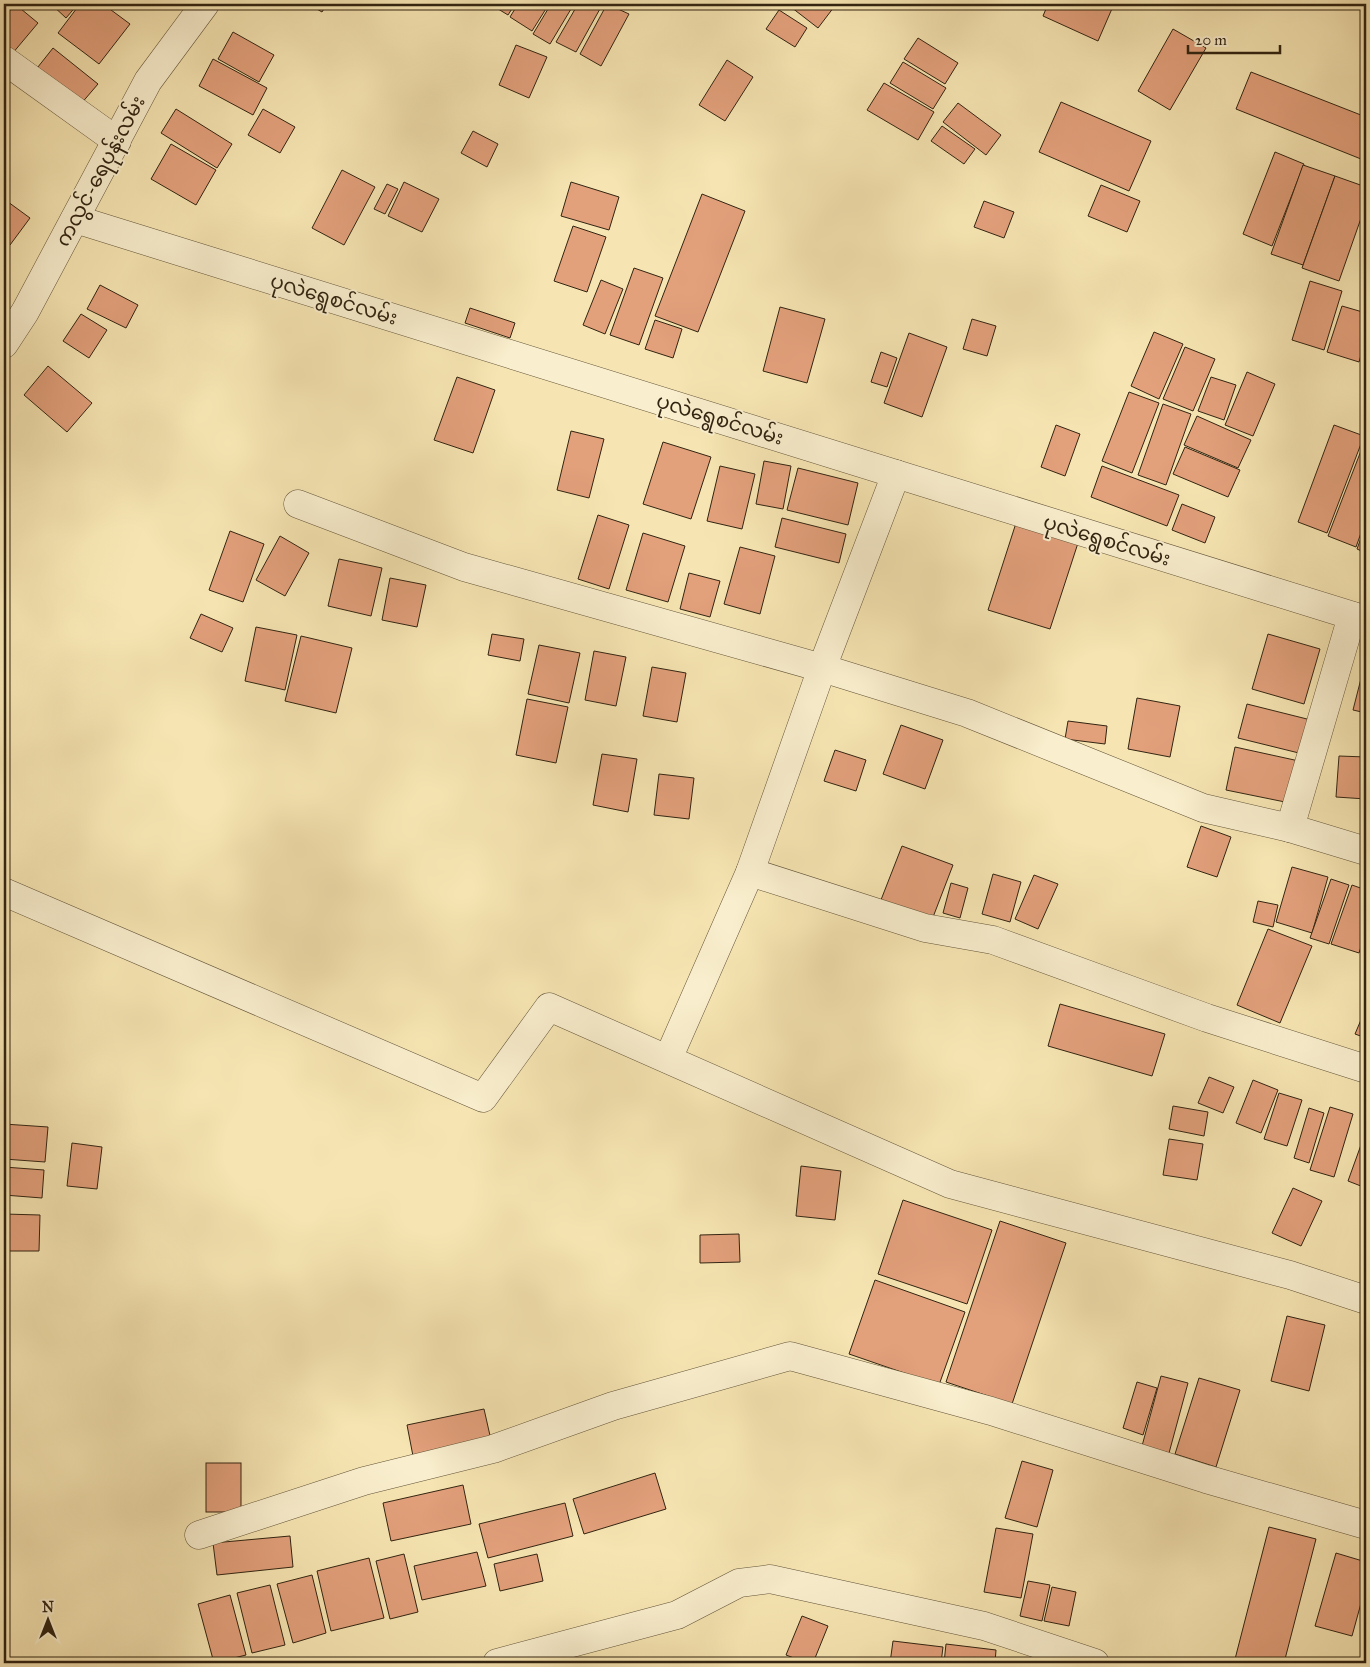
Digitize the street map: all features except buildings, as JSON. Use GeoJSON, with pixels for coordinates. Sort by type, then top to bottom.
{"type":"FeatureCollection","features":[{"type":"Feature","properties":{"kind":"street","name":"ကလွင်-ရေပုန်းလမ်း"},"geometry":{"type":"LineString","coordinates":[[4,344],[25,312],[148,81],[204,4]]}},
{"type":"Feature","properties":{"kind":"street"},"geometry":{"type":"LineString","coordinates":[[4,60],[117,141]]}},
{"type":"Feature","properties":{"kind":"street","name":"ပုလဲရွေစင်လမ်း"},"geometry":{"type":"LineString","coordinates":[[75,219],[1359,618]]}},
{"type":"Feature","properties":{"kind":"street"},"geometry":{"type":"LineString","coordinates":[[668,1059],[750,872],[822,668],[896,474]]}},
{"type":"Feature","properties":{"kind":"street"},"geometry":{"type":"LineString","coordinates":[[298,504],[464,567],[822,668],[967,713],[1203,808],[1290,828],[1366,851]]}},
{"type":"Feature","properties":{"kind":"street"},"geometry":{"type":"LineString","coordinates":[[1290,828],[1359,618]]}},
{"type":"Feature","properties":{"kind":"street"},"geometry":{"type":"LineString","coordinates":[[750,872],[925,928],[993,940],[1207,1018],[1366,1069]]}},
{"type":"Feature","properties":{"kind":"street"},"geometry":{"type":"LineString","coordinates":[[4,892],[483,1098],[549,1007],[950,1184],[1290,1275],[1366,1300]]}},
{"type":"Feature","properties":{"kind":"street"},"geometry":{"type":"LineString","coordinates":[[199,1535],[364,1481],[493,1449],[613,1406],[790,1356],[991,1411],[1206,1479],[1366,1525]]}},
{"type":"Feature","properties":{"kind":"street"},"geometry":{"type":"LineString","coordinates":[[497,1663],[677,1615],[739,1583],[770,1578],[984,1626],[1095,1663]]}}]}
